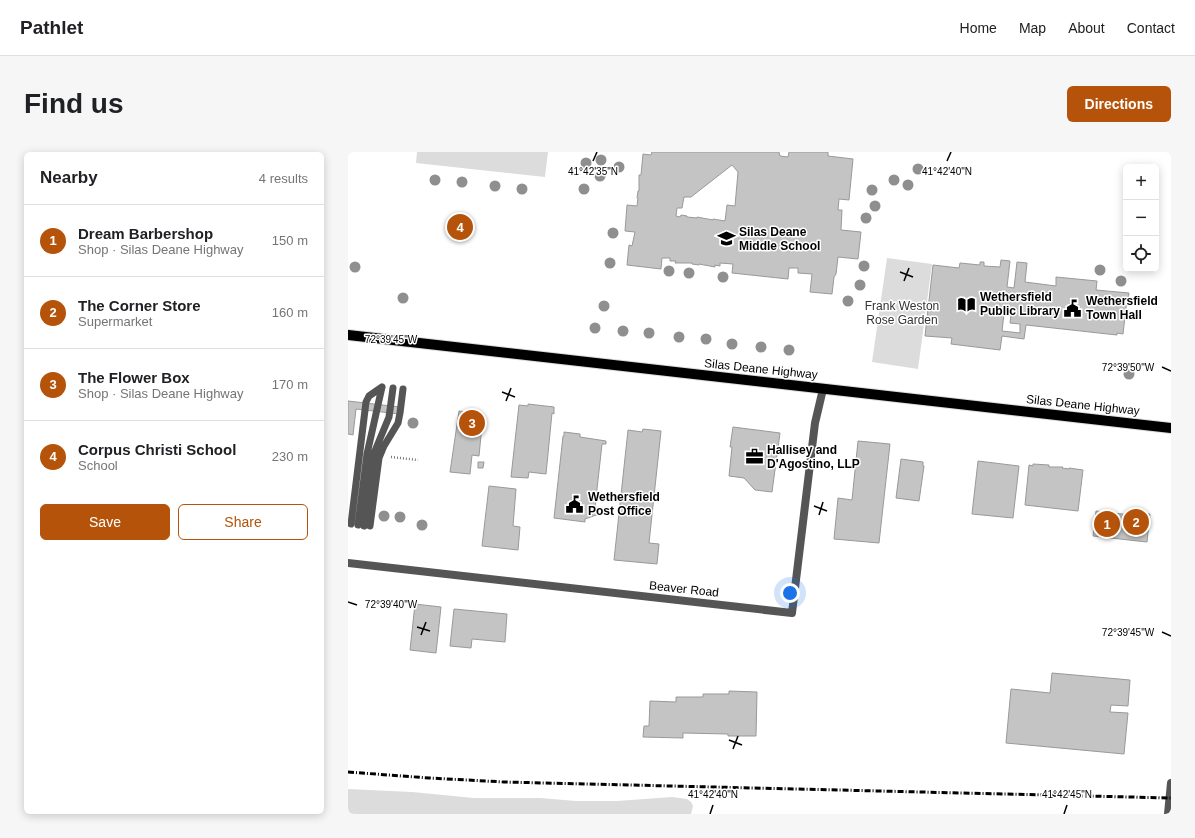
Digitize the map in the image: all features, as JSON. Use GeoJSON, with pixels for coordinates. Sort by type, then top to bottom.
{"type":"FeatureCollection","features":[{"type":"Feature","properties":{"kind":"main road","name":"Silas Deane Highway"},"geometry":{"type":"LineString","coordinates":[[348,336],[1171,428]]}},
{"type":"Feature","properties":{"kind":"street","name":"Beaver Road"},"geometry":{"type":"LineString","coordinates":[[348,563],[792,613],[815,423],[823,389]]}},
{"type":"Feature","properties":{"kind":"street"},"geometry":{"type":"LineString","coordinates":[[1168,814],[1171,783]]}},
{"type":"Feature","properties":{"kind":"lane"},"geometry":{"type":"LineString","coordinates":[[382,387],[366,454],[361,525],[366,402],[369,396],[382,387]]}},
{"type":"Feature","properties":{"kind":"lane"},"geometry":{"type":"LineString","coordinates":[[361,525],[372,458],[389,417],[393,388]]}},
{"type":"Feature","properties":{"kind":"lane"},"geometry":{"type":"LineString","coordinates":[[361,525],[379,458],[384,446],[398,423],[402,389]]}},
{"type":"Feature","properties":{"kind":"green space"},"geometry":{"type":"Polygon","coordinates":[[[417,152],[548,152],[545,177],[416,163],[417,152]]]}},
{"type":"Feature","properties":{"kind":"green space","name":"Frank Weston Rose Garden"},"geometry":{"type":"Polygon","coordinates":[[[887,258],[932,264],[918,369],[872,362],[887,258]]]}},
{"type":"Feature","properties":{"kind":"green space"},"geometry":{"type":"Polygon","coordinates":[[[348,789],[412,792],[474,798],[540,798],[576,801],[617,801],[672,797],[687,799],[693,806],[691,814],[348,814],[348,789]]]}},
{"type":"Feature","properties":{"kind":"building"},"geometry":{"type":"Polygon","coordinates":[[[652,152],[779,152],[780,156],[788,157],[789,152],[828,152],[828,156],[853,159],[849,200],[839,199],[838,210],[842,210],[841,230],[861,232],[858,259],[838,257],[832,294],[810,292],[812,274],[798,273],[798,268],[789,268],[788,279],[732,273],[733,264],[720,263],[720,266],[715,265],[715,267],[692,263],[675,263],[676,261],[670,261],[670,258],[662,258],[661,269],[627,265],[629,245],[632,246],[635,232],[625,231],[627,205],[637,206],[639,175],[641,175],[643,154],[651,155],[652,152]],[[732,165],[691,197],[684,197],[682,208],[677,208],[676,216],[680,217],[681,215],[725,221],[727,205],[735,206],[738,172],[732,165]]]}},
{"type":"Feature","properties":{"kind":"building"},"geometry":{"type":"Polygon","coordinates":[[[1001,260],[1010,261],[1007,287],[1014,288],[1017,262],[1027,263],[1025,282],[1056,286],[1056,277],[1097,281],[1096,290],[1129,293],[1123,334],[1117,333],[1117,335],[1026,325],[1024,339],[1002,336],[1000,350],[951,344],[952,338],[925,336],[933,265],[959,268],[960,263],[980,265],[980,262],[984,262],[984,266],[1000,267],[1001,260]],[[1004,314],[1002,331],[1020,333],[1020,324],[1010,323],[1011,315],[1004,314]]]}},
{"type":"Feature","properties":{"kind":"building"},"geometry":{"type":"Polygon","coordinates":[[[348,401],[400,407],[399,414],[356,409],[353,435],[348,434],[348,401]]]}},
{"type":"Feature","properties":{"kind":"building"},"geometry":{"type":"Polygon","coordinates":[[[528,404],[554,407],[554,414],[552,413],[546,474],[529,472],[528,478],[511,477],[519,405],[528,406],[528,404]]]}},
{"type":"Feature","properties":{"kind":"building"},"geometry":{"type":"Polygon","coordinates":[[[459,411],[476,413],[476,425],[482,425],[479,456],[472,455],[470,474],[450,472],[459,411]]]}},
{"type":"Feature","properties":{"kind":"building"},"geometry":{"type":"Polygon","coordinates":[[[733,427],[780,433],[772,492],[755,490],[744,478],[729,476],[732,447],[730,447],[733,427]]]}},
{"type":"Feature","properties":{"kind":"building"},"geometry":{"type":"Polygon","coordinates":[[[643,429],[661,431],[649,543],[659,544],[657,564],[614,560],[628,430],[642,432],[643,429]]]}},
{"type":"Feature","properties":{"kind":"building"},"geometry":{"type":"Polygon","coordinates":[[[564,432],[580,434],[580,437],[606,441],[606,444],[602,444],[595,507],[603,508],[602,513],[585,519],[585,522],[554,518],[564,432]]]}},
{"type":"Feature","properties":{"kind":"building"},"geometry":{"type":"Polygon","coordinates":[[[858,441],[890,444],[879,543],[834,539],[838,498],[852,500],[858,441]]]}},
{"type":"Feature","properties":{"kind":"building"},"geometry":{"type":"Polygon","coordinates":[[[901,459],[923,462],[924,466],[919,501],[896,498],[901,459]]]}},
{"type":"Feature","properties":{"kind":"building"},"geometry":{"type":"Polygon","coordinates":[[[978,461],[1019,466],[1013,518],[972,514],[978,461]]]}},
{"type":"Feature","properties":{"kind":"building"},"geometry":{"type":"Polygon","coordinates":[[[478,462],[484,462],[483,468],[478,468],[478,462]]]}},
{"type":"Feature","properties":{"kind":"building"},"geometry":{"type":"Polygon","coordinates":[[[1033,464],[1083,470],[1078,511],[1025,505],[1029,465],[1033,466],[1033,464]]]}},
{"type":"Feature","properties":{"kind":"building"},"geometry":{"type":"Polygon","coordinates":[[[489,486],[516,489],[513,526],[520,527],[518,550],[482,546],[489,486]]]}},
{"type":"Feature","properties":{"kind":"building"},"geometry":{"type":"Polygon","coordinates":[[[1096,511],[1131,515],[1131,512],[1150,514],[1147,542],[1093,536],[1096,511]]]}},
{"type":"Feature","properties":{"kind":"building"},"geometry":{"type":"Polygon","coordinates":[[[415,604],[441,607],[436,653],[410,650],[415,604]]]}},
{"type":"Feature","properties":{"kind":"building"},"geometry":{"type":"Polygon","coordinates":[[[454,609],[507,614],[505,642],[472,639],[471,648],[450,646],[454,609]]]}},
{"type":"Feature","properties":{"kind":"building"},"geometry":{"type":"Polygon","coordinates":[[[1052,673],[1130,680],[1128,706],[1111,705],[1110,712],[1128,713],[1124,754],[1006,743],[1011,689],[1050,693],[1052,673]]]}},
{"type":"Feature","properties":{"kind":"building"},"geometry":{"type":"Polygon","coordinates":[[[729,691],[757,692],[756,736],[683,733],[683,738],[643,737],[644,726],[649,726],[650,701],[676,702],[676,697],[703,697],[703,694],[729,694],[729,691]]]}},
{"type":"Feature","properties":{"kind":"railway"},"geometry":{"type":"LineString","coordinates":[[348,772],[504,782],[1171,798]]}},
{"type":"Feature","properties":{"kind":"place","name":"Corpus Christi School"},"geometry":{"type":"Point","coordinates":[460,227]}},
{"type":"Feature","properties":{"kind":"place","name":"Silas Deane Middle School"},"geometry":{"type":"Point","coordinates":[726,239]}},
{"type":"Feature","properties":{"kind":"place","name":"Wethersfield Public Library"},"geometry":{"type":"Point","coordinates":[967,304]}},
{"type":"Feature","properties":{"kind":"place","name":"Wethersfield Town Hall"},"geometry":{"type":"Point","coordinates":[1073,308]}},
{"type":"Feature","properties":{"kind":"place","name":"The Flower Box"},"geometry":{"type":"Point","coordinates":[472,423]}},
{"type":"Feature","properties":{"kind":"place","name":"Hallisey and D'Agostino, LLP"},"geometry":{"type":"Point","coordinates":[754,457]}},
{"type":"Feature","properties":{"kind":"place","name":"Wethersfield Post Office"},"geometry":{"type":"Point","coordinates":[575,504]}},
{"type":"Feature","properties":{"kind":"place","name":"The Corner Store"},"geometry":{"type":"Point","coordinates":[1136,522]}},
{"type":"Feature","properties":{"kind":"place","name":"Dream Barbershop"},"geometry":{"type":"Point","coordinates":[1107,524]}}]}
